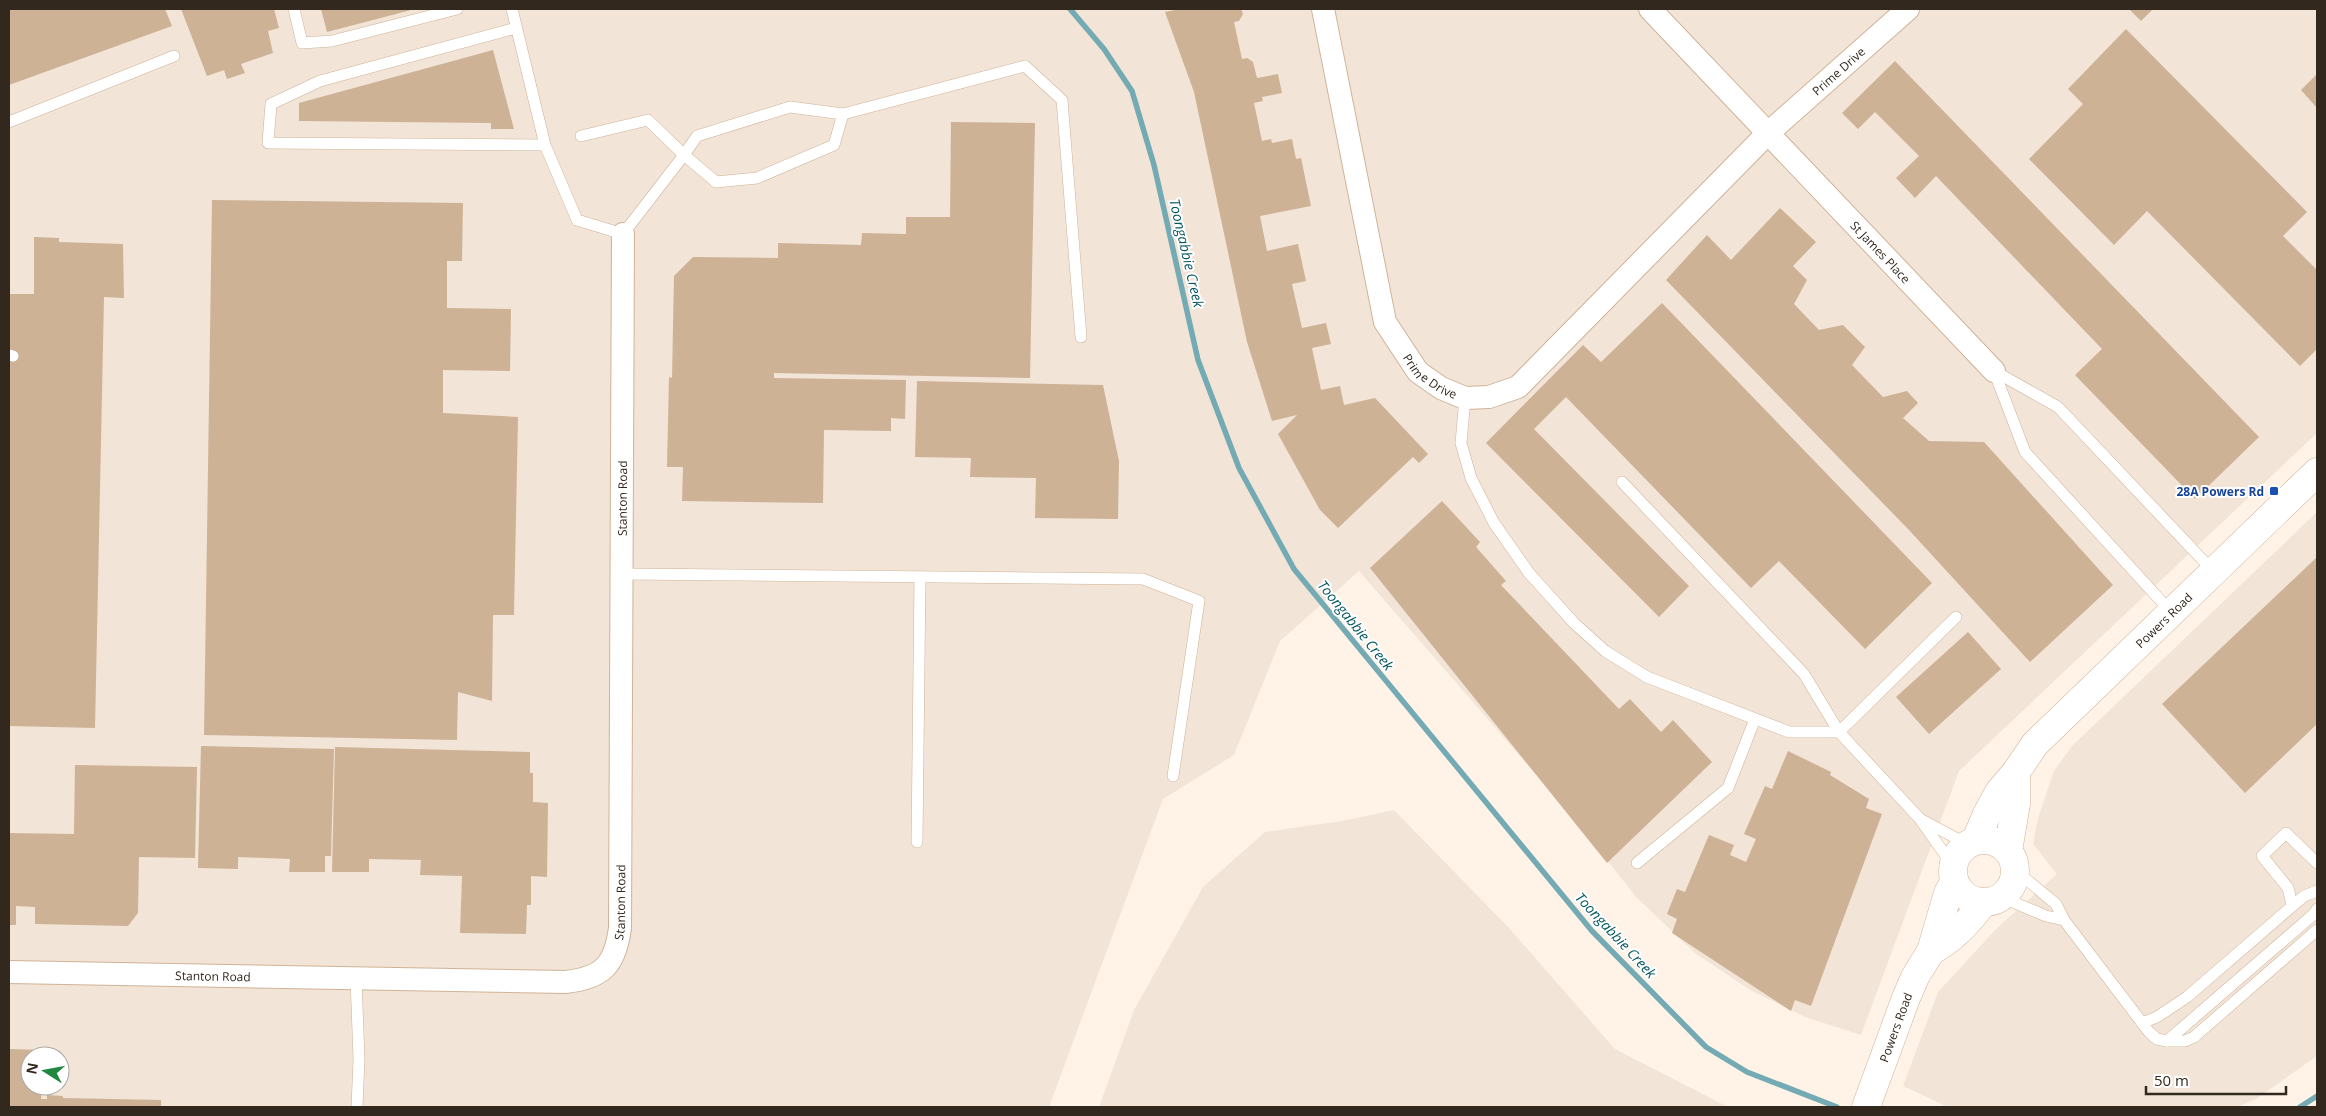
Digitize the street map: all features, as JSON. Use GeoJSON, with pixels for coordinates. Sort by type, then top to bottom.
{"type":"FeatureCollection","features":[{"type":"Feature","properties":{"kind":"street","name":"Prime Drive"},"geometry":{"type":"LineString","coordinates":[[1322,9],[1385,322],[1418,372],[1441,388],[1466,398],[1489,397],[1518,386],[1768,134],[1908,9]]}},
{"type":"Feature","properties":{"kind":"street"},"geometry":{"type":"LineString","coordinates":[[1650,9],[1768,134]]}},
{"type":"Feature","properties":{"kind":"street","name":"St James Place"},"geometry":{"type":"LineString","coordinates":[[1768,134],[1994,371]]}},
{"type":"Feature","properties":{"kind":"street","name":"Stanton Road"},"geometry":{"type":"LineString","coordinates":[[9,972],[565,982],[582,980],[596,974],[609,963],[617,950],[620,928],[623,234]]}},
{"type":"Feature","properties":{"kind":"street","name":"Powers Road"},"geometry":{"type":"LineString","coordinates":[[1866,1107],[1915,976],[1931,951],[1948,893],[1962,858],[1999,792],[2041,737],[2317,472]]}},
{"type":"Feature","properties":{"kind":"street"},"geometry":{"type":"LineString","coordinates":[[2012,860],[1994,841],[1962,858],[1965,897],[1992,900],[2009,890],[2014,880],[2012,860],[2016,772]]}},
{"type":"Feature","properties":{"kind":"street","name":"Powers Road"},"geometry":{"type":"LineString","coordinates":[[1931,951],[1945,943],[1972,916],[1992,900]]}},
{"type":"Feature","properties":{"kind":"lane"},"geometry":{"type":"LineString","coordinates":[[294,9],[302,42],[332,41],[457,9]]}},
{"type":"Feature","properties":{"kind":"lane"},"geometry":{"type":"LineString","coordinates":[[512,9],[545,145],[577,220],[623,234],[684,156],[697,136],[790,107],[843,114],[1025,66],[1062,100],[1081,337]]}},
{"type":"Feature","properties":{"kind":"lane"},"geometry":{"type":"LineString","coordinates":[[516,28],[320,81],[270,104],[268,143],[545,145]]}},
{"type":"Feature","properties":{"kind":"lane"},"geometry":{"type":"LineString","coordinates":[[9,122],[174,56]]}},
{"type":"Feature","properties":{"kind":"lane"},"geometry":{"type":"LineString","coordinates":[[581,136],[648,120],[684,156],[716,182],[757,178],[834,145],[843,114]]}},
{"type":"Feature","properties":{"kind":"lane"},"geometry":{"type":"LineString","coordinates":[[1994,371],[2058,407],[2214,572]]}},
{"type":"Feature","properties":{"kind":"lane"},"geometry":{"type":"LineString","coordinates":[[1994,371],[2025,452],[2172,612]]}},
{"type":"Feature","properties":{"kind":"lane"},"geometry":{"type":"LineString","coordinates":[[1466,398],[1461,443],[1471,478],[1494,524],[1529,573],[1568,616],[1605,651],[1647,677],[1789,732],[1839,732],[1956,617]]}},
{"type":"Feature","properties":{"kind":"lane"},"geometry":{"type":"LineString","coordinates":[[1622,482],[1804,674],[1839,732],[1920,819],[1962,858]]}},
{"type":"Feature","properties":{"kind":"lane"},"geometry":{"type":"LineString","coordinates":[[622,574],[1143,580],[1199,601],[1173,776]]}},
{"type":"Feature","properties":{"kind":"lane"},"geometry":{"type":"LineString","coordinates":[[917,842],[920,577]]}},
{"type":"Feature","properties":{"kind":"lane"},"geometry":{"type":"LineString","coordinates":[[1637,863],[1728,788],[1754,719]]}},
{"type":"Feature","properties":{"kind":"lane"},"geometry":{"type":"LineString","coordinates":[[1920,819],[1962,858]]}},
{"type":"Feature","properties":{"kind":"lane"},"geometry":{"type":"LineString","coordinates":[[2292,906],[2288,888],[2262,856],[2286,833],[2317,863]]}},
{"type":"Feature","properties":{"kind":"lane"},"geometry":{"type":"LineString","coordinates":[[2012,860],[2056,904],[2064,920],[2142,1023],[2157,1039],[2186,1041],[2194,1037],[2317,930]]}},
{"type":"Feature","properties":{"kind":"lane"},"geometry":{"type":"LineString","coordinates":[[2142,1023],[2157,1017],[2187,997],[2304,896],[2317,891]]}},
{"type":"Feature","properties":{"kind":"lane"},"geometry":{"type":"LineString","coordinates":[[1992,900],[2064,920]]}},
{"type":"Feature","properties":{"kind":"lane"},"geometry":{"type":"LineString","coordinates":[[2167,1041],[2314,914],[2317,909]]}},
{"type":"Feature","properties":{"kind":"lane"},"geometry":{"type":"LineString","coordinates":[[356,978],[359,1059],[357,1107]]}},
{"type":"Feature","properties":{"kind":"shaded area"},"geometry":{"type":"Polygon","coordinates":[[[9,9],[2317,9],[2317,433],[1959,771],[1861,1035],[1805,1017],[1750,990],[1695,953],[1636,897],[1578,823],[1359,571],[1280,641],[1234,755],[1163,799],[1049,1107],[9,1107],[9,9]]]}},
{"type":"Feature","properties":{"kind":"shaded area"},"geometry":{"type":"Polygon","coordinates":[[[2317,512],[2317,1056],[2256,1099],[2237,1107],[1948,1107],[1903,1086],[1938,992],[1996,929],[2057,874],[2033,844],[2038,818],[2054,771],[2072,746],[2317,512]]]}},
{"type":"Feature","properties":{"kind":"shaded area"},"geometry":{"type":"Polygon","coordinates":[[[1394,810],[1509,928],[1615,1049],[1728,1107],[1099,1107],[1134,1010],[1203,887],[1265,832],[1342,821],[1394,810]]]}},
{"type":"Feature","properties":{"kind":"building"},"geometry":{"type":"Polygon","coordinates":[[[9,9],[165,9],[172,26],[9,85],[9,9]]]}},
{"type":"Feature","properties":{"kind":"building"},"geometry":{"type":"Polygon","coordinates":[[[181,9],[274,9],[279,28],[268,31],[273,53],[241,64],[245,73],[227,79],[224,70],[207,76],[181,9]]]}},
{"type":"Feature","properties":{"kind":"building"},"geometry":{"type":"Polygon","coordinates":[[[321,9],[415,9],[327,32],[321,9]]]}},
{"type":"Feature","properties":{"kind":"building"},"geometry":{"type":"Polygon","coordinates":[[[1180,9],[1241,9],[1243,14],[1239,21],[1234,22],[1242,59],[1247,58],[1253,62],[1257,78],[1278,74],[1282,93],[1262,97],[1263,101],[1254,103],[1262,141],[1271,139],[1272,143],[1292,139],[1296,159],[1301,158],[1311,206],[1260,216],[1267,251],[1298,244],[1306,281],[1292,284],[1302,328],[1326,323],[1331,344],[1312,348],[1321,390],[1340,386],[1344,405],[1375,398],[1428,454],[1419,463],[1413,457],[1338,528],[1320,510],[1278,434],[1297,415],[1272,421],[1247,342],[1194,92],[1165,12],[1180,9]]]}},
{"type":"Feature","properties":{"kind":"building"},"geometry":{"type":"Polygon","coordinates":[[[2129,9],[2153,9],[2141,21],[2129,9]]]}},
{"type":"Feature","properties":{"kind":"building"},"geometry":{"type":"Polygon","coordinates":[[[2126,29],[2307,212],[2283,236],[2317,270],[2317,349],[2300,366],[2147,211],[2114,245],[2029,159],[2083,104],[2068,89],[2126,29]]]}},
{"type":"Feature","properties":{"kind":"building"},"geometry":{"type":"Polygon","coordinates":[[[493,50],[514,129],[491,129],[491,123],[299,121],[299,103],[493,50]]]}},
{"type":"Feature","properties":{"kind":"building"},"geometry":{"type":"Polygon","coordinates":[[[1895,61],[2259,437],[2195,499],[2075,375],[2102,349],[1936,176],[1915,198],[1896,178],[1919,156],[1875,112],[1858,129],[1842,113],[1895,61]]]}},
{"type":"Feature","properties":{"kind":"building"},"geometry":{"type":"Polygon","coordinates":[[[2317,74],[2317,108],[2301,90],[2317,74]]]}},
{"type":"Feature","properties":{"kind":"building"},"geometry":{"type":"Polygon","coordinates":[[[951,122],[1035,123],[1030,378],[774,373],[774,378],[906,380],[905,419],[891,418],[891,431],[824,430],[823,503],[682,501],[683,467],[667,467],[669,377],[672,378],[674,276],[693,257],[778,258],[778,243],[861,245],[862,233],[906,234],[906,217],[950,217],[951,122]]]}},
{"type":"Feature","properties":{"kind":"building"},"geometry":{"type":"Polygon","coordinates":[[[212,200],[463,203],[462,261],[447,261],[447,308],[511,309],[510,371],[443,370],[443,413],[518,417],[514,615],[493,615],[492,701],[458,692],[457,740],[204,735],[212,200]]]}},
{"type":"Feature","properties":{"kind":"building"},"geometry":{"type":"Polygon","coordinates":[[[1780,208],[1816,242],[1793,266],[1807,280],[1794,304],[1819,330],[1843,325],[1865,347],[1852,365],[1883,397],[1907,391],[1918,403],[1903,418],[1929,441],[1984,442],[2113,585],[2030,662],[1909,530],[1666,280],[1707,235],[1731,260],[1780,208]]]}},
{"type":"Feature","properties":{"kind":"building"},"geometry":{"type":"Polygon","coordinates":[[[34,237],[59,238],[59,242],[123,244],[124,298],[104,297],[95,728],[9,726],[9,294],[34,294],[34,237]]]}},
{"type":"Feature","properties":{"kind":"building"},"geometry":{"type":"Polygon","coordinates":[[[1662,303],[1932,583],[1865,649],[1779,561],[1751,588],[1566,397],[1534,429],[1689,586],[1659,617],[1486,443],[1583,345],[1601,362],[1662,303]]]}},
{"type":"Feature","properties":{"kind":"building"},"geometry":{"type":"Polygon","coordinates":[[[917,381],[1103,385],[1119,461],[1118,519],[1035,518],[1036,478],[970,477],[971,458],[915,457],[917,381]]]}},
{"type":"Feature","properties":{"kind":"building"},"geometry":{"type":"Polygon","coordinates":[[[1442,501],[1480,542],[1476,547],[1506,581],[1501,585],[1619,709],[1630,699],[1661,732],[1673,720],[1712,762],[1607,863],[1370,568],[1442,501]]]}},
{"type":"Feature","properties":{"kind":"building"},"geometry":{"type":"Polygon","coordinates":[[[2317,557],[2317,724],[2245,793],[2162,704],[2317,557]]]}},
{"type":"Feature","properties":{"kind":"building"},"geometry":{"type":"Polygon","coordinates":[[[1968,632],[2001,669],[1929,734],[1896,697],[1968,632]]]}},
{"type":"Feature","properties":{"kind":"building"},"geometry":{"type":"Polygon","coordinates":[[[201,746],[334,749],[331,856],[325,856],[325,872],[289,872],[290,859],[238,857],[238,869],[198,868],[201,746]]]}},
{"type":"Feature","properties":{"kind":"building"},"geometry":{"type":"Polygon","coordinates":[[[335,747],[530,752],[530,773],[533,773],[533,802],[548,803],[547,877],[531,876],[531,905],[527,905],[526,934],[460,933],[462,876],[420,875],[421,860],[369,859],[369,872],[332,872],[335,747]]]}},
{"type":"Feature","properties":{"kind":"building"},"geometry":{"type":"Polygon","coordinates":[[[1788,751],[1831,772],[1830,775],[1869,799],[1866,808],[1882,814],[1811,1006],[1795,1000],[1791,1011],[1672,933],[1677,919],[1667,914],[1677,889],[1685,892],[1709,835],[1734,845],[1730,855],[1746,862],[1756,839],[1744,834],[1765,786],[1772,789],[1788,751]]]}},
{"type":"Feature","properties":{"kind":"building"},"geometry":{"type":"Polygon","coordinates":[[[75,765],[197,767],[195,858],[139,857],[138,913],[128,926],[35,924],[35,907],[16,906],[16,925],[9,925],[9,833],[74,834],[75,765]]]}},
{"type":"Feature","properties":{"kind":"building"},"geometry":{"type":"Polygon","coordinates":[[[9,1049],[20,1049],[20,1096],[41,1096],[41,1099],[47,1099],[47,1096],[63,1096],[63,1098],[161,1100],[161,1107],[9,1107],[9,1049]]]}},
{"type":"Feature","properties":{"kind":"waterway","name":"Toongabbie Creek"},"geometry":{"type":"LineString","coordinates":[[1070,9],[1104,49],[1132,91],[1154,165],[1198,360],[1239,468],[1294,569],[1592,931],[1706,1047],[1747,1072],[1837,1107]]}},
{"type":"Feature","properties":{"kind":"waterway","name":"Toongabbie Creek"},"geometry":{"type":"LineString","coordinates":[[2300,1107],[2317,1096]]}},
{"type":"Feature","properties":{"kind":"place","name":"28A Powers Rd"},"geometry":{"type":"Point","coordinates":[2274,491]}}]}
